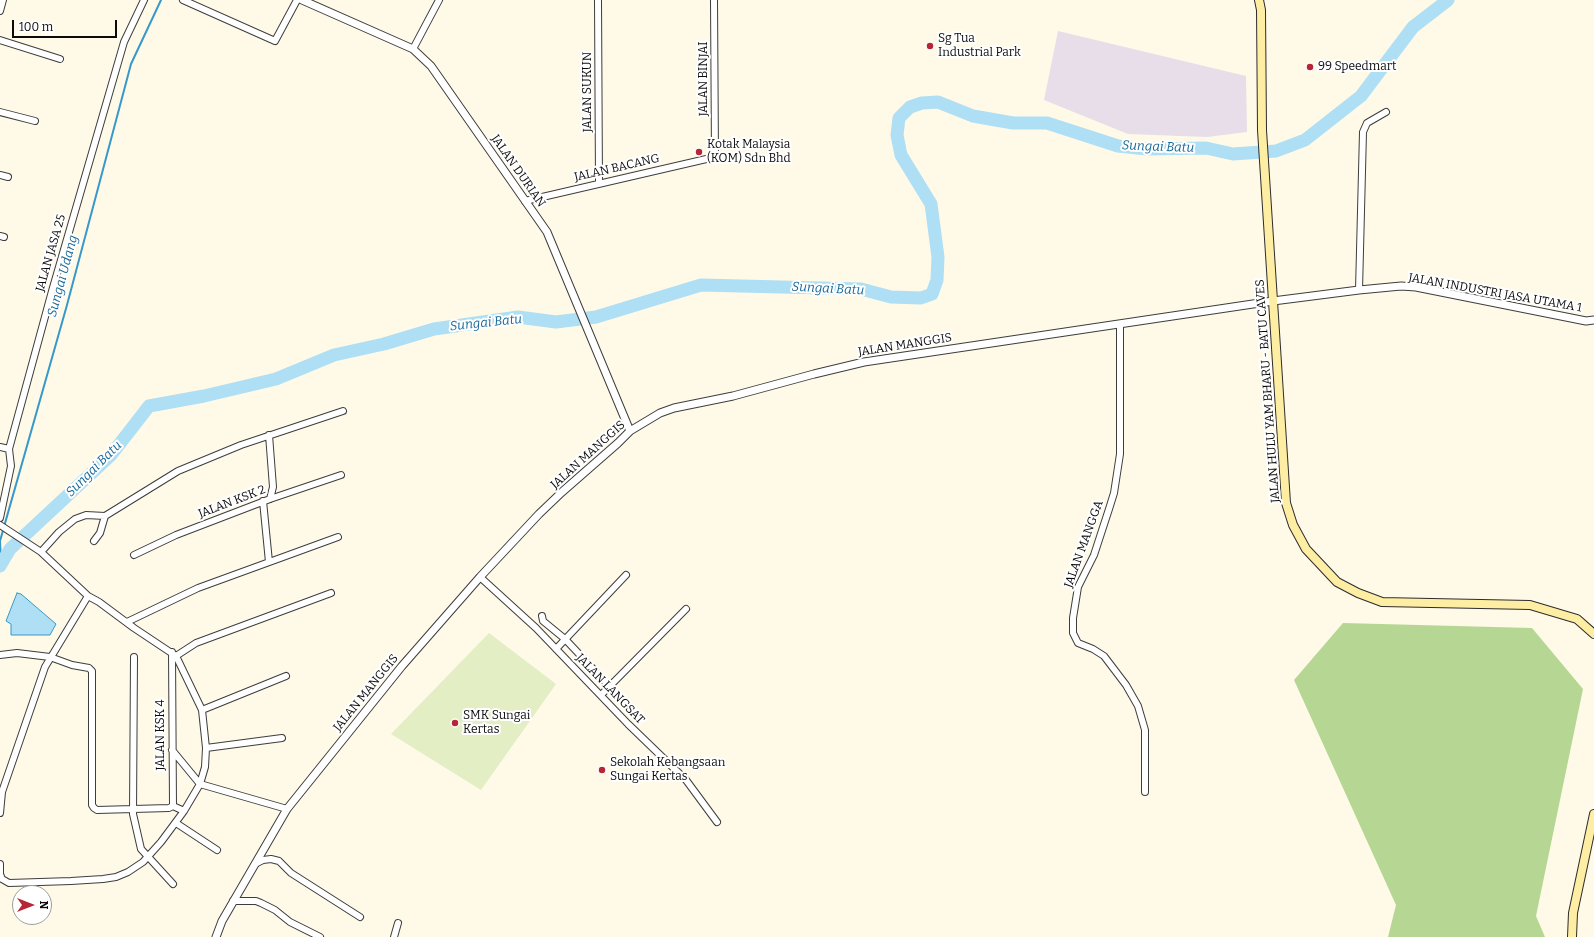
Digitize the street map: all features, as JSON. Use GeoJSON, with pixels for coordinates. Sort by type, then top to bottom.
{"type":"FeatureCollection","features":[{"type":"Feature","properties":{"kind":"main road","name":"JALAN HULU YAM BHARU - BATU CAVES"},"geometry":{"type":"LineString","coordinates":[[1259,0],[1262,10]]}},
{"type":"Feature","properties":{"kind":"main road","name":"JALAN HULU YAM BHARU - BATU CAVES"},"geometry":{"type":"LineString","coordinates":[[1265,0],[1262,10],[1262,130],[1286,503],[1293,525],[1306,549],[1337,582],[1358,593],[1382,602],[1530,605],[1577,619],[1594,634]]}},
{"type":"Feature","properties":{"kind":"main road"},"geometry":{"type":"LineString","coordinates":[[1572,937],[1573,914],[1594,814]]}},
{"type":"Feature","properties":{"kind":"street"},"geometry":{"type":"LineString","coordinates":[[0,11],[3,0]]}},
{"type":"Feature","properties":{"kind":"street","name":"JALAN JASA 25"},"geometry":{"type":"LineString","coordinates":[[0,518],[11,466],[9,449],[54,283],[110,86],[124,42],[144,0]]}},
{"type":"Feature","properties":{"kind":"street"},"geometry":{"type":"LineString","coordinates":[[183,0],[275,41],[297,0]]}},
{"type":"Feature","properties":{"kind":"street","name":"JALAN DURIAN"},"geometry":{"type":"LineString","coordinates":[[302,0],[413,49],[431,66],[546,232],[578,304],[630,431]]}},
{"type":"Feature","properties":{"kind":"street"},"geometry":{"type":"LineString","coordinates":[[413,49],[439,0]]}},
{"type":"Feature","properties":{"kind":"street","name":"JALAN SUKUN"},"geometry":{"type":"LineString","coordinates":[[598,0],[599,183]]}},
{"type":"Feature","properties":{"kind":"street","name":"JALAN BINJAI"},"geometry":{"type":"LineString","coordinates":[[714,0],[715,157]]}},
{"type":"Feature","properties":{"kind":"street"},"geometry":{"type":"LineString","coordinates":[[0,40],[60,59]]}},
{"type":"Feature","properties":{"kind":"street"},"geometry":{"type":"LineString","coordinates":[[0,112],[35,121]]}},
{"type":"Feature","properties":{"kind":"street"},"geometry":{"type":"LineString","coordinates":[[1359,290],[1363,132],[1367,123],[1386,112]]}},
{"type":"Feature","properties":{"kind":"street","name":"JALAN BACANG"},"geometry":{"type":"LineString","coordinates":[[525,201],[715,157]]}},
{"type":"Feature","properties":{"kind":"street"},"geometry":{"type":"LineString","coordinates":[[0,175],[8,177]]}},
{"type":"Feature","properties":{"kind":"street","name":"JALAN INDUSTRI JASA UTAMA 1"},"geometry":{"type":"LineString","coordinates":[[1273,301],[1401,286],[1586,320],[1594,320]]}},
{"type":"Feature","properties":{"kind":"street","name":"JALAN MANGGIS"},"geometry":{"type":"LineString","coordinates":[[216,937],[222,921],[233,901],[287,808],[402,666],[480,577],[539,514],[630,431],[660,413],[674,408],[733,396],[864,362],[1273,301]]}},
{"type":"Feature","properties":{"kind":"street","name":"JALAN MANGGA"},"geometry":{"type":"LineString","coordinates":[[1120,324],[1120,454],[1114,493],[1109,509],[1094,555],[1078,587],[1073,618],[1073,633],[1078,643],[1093,649],[1104,656],[1126,685],[1138,706],[1145,730],[1145,792]]}},
{"type":"Feature","properties":{"kind":"street"},"geometry":{"type":"LineString","coordinates":[[39,551],[75,518],[86,515],[105,516],[178,471],[241,444],[343,411]]}},
{"type":"Feature","properties":{"kind":"street"},"geometry":{"type":"LineString","coordinates":[[269,435],[273,487],[270,499]]}},
{"type":"Feature","properties":{"kind":"street"},"geometry":{"type":"LineString","coordinates":[[0,447],[9,449]]}},
{"type":"Feature","properties":{"kind":"street","name":"JALAN KSK 2"},"geometry":{"type":"LineString","coordinates":[[134,555],[176,535],[263,501],[341,475]]}},
{"type":"Feature","properties":{"kind":"street"},"geometry":{"type":"LineString","coordinates":[[263,501],[269,562]]}},
{"type":"Feature","properties":{"kind":"street"},"geometry":{"type":"LineString","coordinates":[[94,541],[100,533],[105,516]]}},
{"type":"Feature","properties":{"kind":"street"},"geometry":{"type":"LineString","coordinates":[[0,885],[6,882],[71,881],[116,877],[128,872],[147,857],[162,842],[176,823],[200,784],[205,767],[206,748],[202,710],[174,654],[88,596],[39,551],[1,526]]}},
{"type":"Feature","properties":{"kind":"street"},"geometry":{"type":"LineString","coordinates":[[127,622],[198,588],[338,537]]}},
{"type":"Feature","properties":{"kind":"street"},"geometry":{"type":"LineString","coordinates":[[556,649],[626,575]]}},
{"type":"Feature","properties":{"kind":"street","name":"JALAN LANGSAT"},"geometry":{"type":"LineString","coordinates":[[480,577],[556,649],[628,724],[686,780],[717,822]]}},
{"type":"Feature","properties":{"kind":"street"},"geometry":{"type":"LineString","coordinates":[[174,654],[196,644],[331,593]]}},
{"type":"Feature","properties":{"kind":"street"},"geometry":{"type":"LineString","coordinates":[[0,813],[2,792],[45,667],[88,596]]}},
{"type":"Feature","properties":{"kind":"street"},"geometry":{"type":"LineString","coordinates":[[601,695],[686,609]]}},
{"type":"Feature","properties":{"kind":"street"},"geometry":{"type":"LineString","coordinates":[[542,616],[543,621],[565,639],[628,706]]}},
{"type":"Feature","properties":{"kind":"street"},"geometry":{"type":"LineString","coordinates":[[0,655],[17,653],[50,657],[72,665],[89,668],[92,671],[92,805],[94,808],[97,810],[168,808],[173,806],[184,810]]}},
{"type":"Feature","properties":{"kind":"street","name":"JALAN KSK 4"},"geometry":{"type":"LineString","coordinates":[[173,806],[172,750],[174,654]]}},
{"type":"Feature","properties":{"kind":"street"},"geometry":{"type":"LineString","coordinates":[[134,657],[132,809],[141,849],[173,884]]}},
{"type":"Feature","properties":{"kind":"street"},"geometry":{"type":"LineString","coordinates":[[202,710],[286,676]]}},
{"type":"Feature","properties":{"kind":"street"},"geometry":{"type":"LineString","coordinates":[[206,748],[282,738]]}},
{"type":"Feature","properties":{"kind":"street"},"geometry":{"type":"LineString","coordinates":[[172,750],[200,784],[287,808]]}},
{"type":"Feature","properties":{"kind":"street"},"geometry":{"type":"LineString","coordinates":[[176,823],[217,850]]}},
{"type":"Feature","properties":{"kind":"street"},"geometry":{"type":"LineString","coordinates":[[255,864],[263,860],[271,859],[279,862],[291,872],[360,917]]}},
{"type":"Feature","properties":{"kind":"street"},"geometry":{"type":"LineString","coordinates":[[0,864],[0,874],[2,879],[6,882]]}},
{"type":"Feature","properties":{"kind":"street"},"geometry":{"type":"LineString","coordinates":[[233,901],[256,901],[261,903],[275,910],[290,922],[320,937]]}},
{"type":"Feature","properties":{"kind":"street"},"geometry":{"type":"LineString","coordinates":[[394,937],[398,923]]}},
{"type":"Feature","properties":{"kind":"shaded area"},"geometry":{"type":"Polygon","coordinates":[[[1058,31],[1246,76],[1247,132],[1207,137],[1128,134],[1044,100],[1058,31]]]}},
{"type":"Feature","properties":{"kind":"green space"},"geometry":{"type":"Polygon","coordinates":[[[1343,623],[1532,628],[1583,689],[1536,916],[1545,937],[1388,937],[1396,905],[1294,680],[1343,623]]]}},
{"type":"Feature","properties":{"kind":"green space"},"geometry":{"type":"Polygon","coordinates":[[[489,633],[556,684],[481,790],[391,734],[489,633]]]}},
{"type":"Feature","properties":{"kind":"water"},"geometry":{"type":"Polygon","coordinates":[[[17,593],[21,594],[56,624],[50,635],[11,635],[11,624],[6,621],[17,593]]]}},
{"type":"Feature","properties":{"kind":"waterway","name":"Sungai Udang"},"geometry":{"type":"LineString","coordinates":[[1,562],[0,541],[67,305],[131,64],[161,0]]}},
{"type":"Feature","properties":{"kind":"waterway","name":"Sungai Batu"},"geometry":{"type":"LineString","coordinates":[[0,566],[10,549],[111,455],[149,406],[204,396],[276,379],[334,355],[384,344],[434,329],[518,317],[556,322],[596,317],[701,285],[861,289],[891,297],[921,298],[932,294],[937,280],[938,257],[931,204],[901,155],[897,135],[899,118],[910,107],[922,103],[938,102],[973,116],[1013,123],[1047,123],[1118,146],[1147,149],[1206,148],[1233,154],[1276,151],[1305,140],[1361,96],[1413,27],[1448,0]]}},
{"type":"Feature","properties":{"kind":"place","name":"Sg Tua Industrial Park"},"geometry":{"type":"Point","coordinates":[930,46]}},
{"type":"Feature","properties":{"kind":"place","name":"99 Speedmart"},"geometry":{"type":"Point","coordinates":[1310,67]}},
{"type":"Feature","properties":{"kind":"place","name":"Kotak Malaysia (KOM) Sdn Bhd"},"geometry":{"type":"Point","coordinates":[699,152]}},
{"type":"Feature","properties":{"kind":"place","name":"SMK Sungai Kertas"},"geometry":{"type":"Point","coordinates":[455,723]}},
{"type":"Feature","properties":{"kind":"place","name":"Sekolah Kebangsaan Sungai Kertas"},"geometry":{"type":"Point","coordinates":[602,770]}}]}
